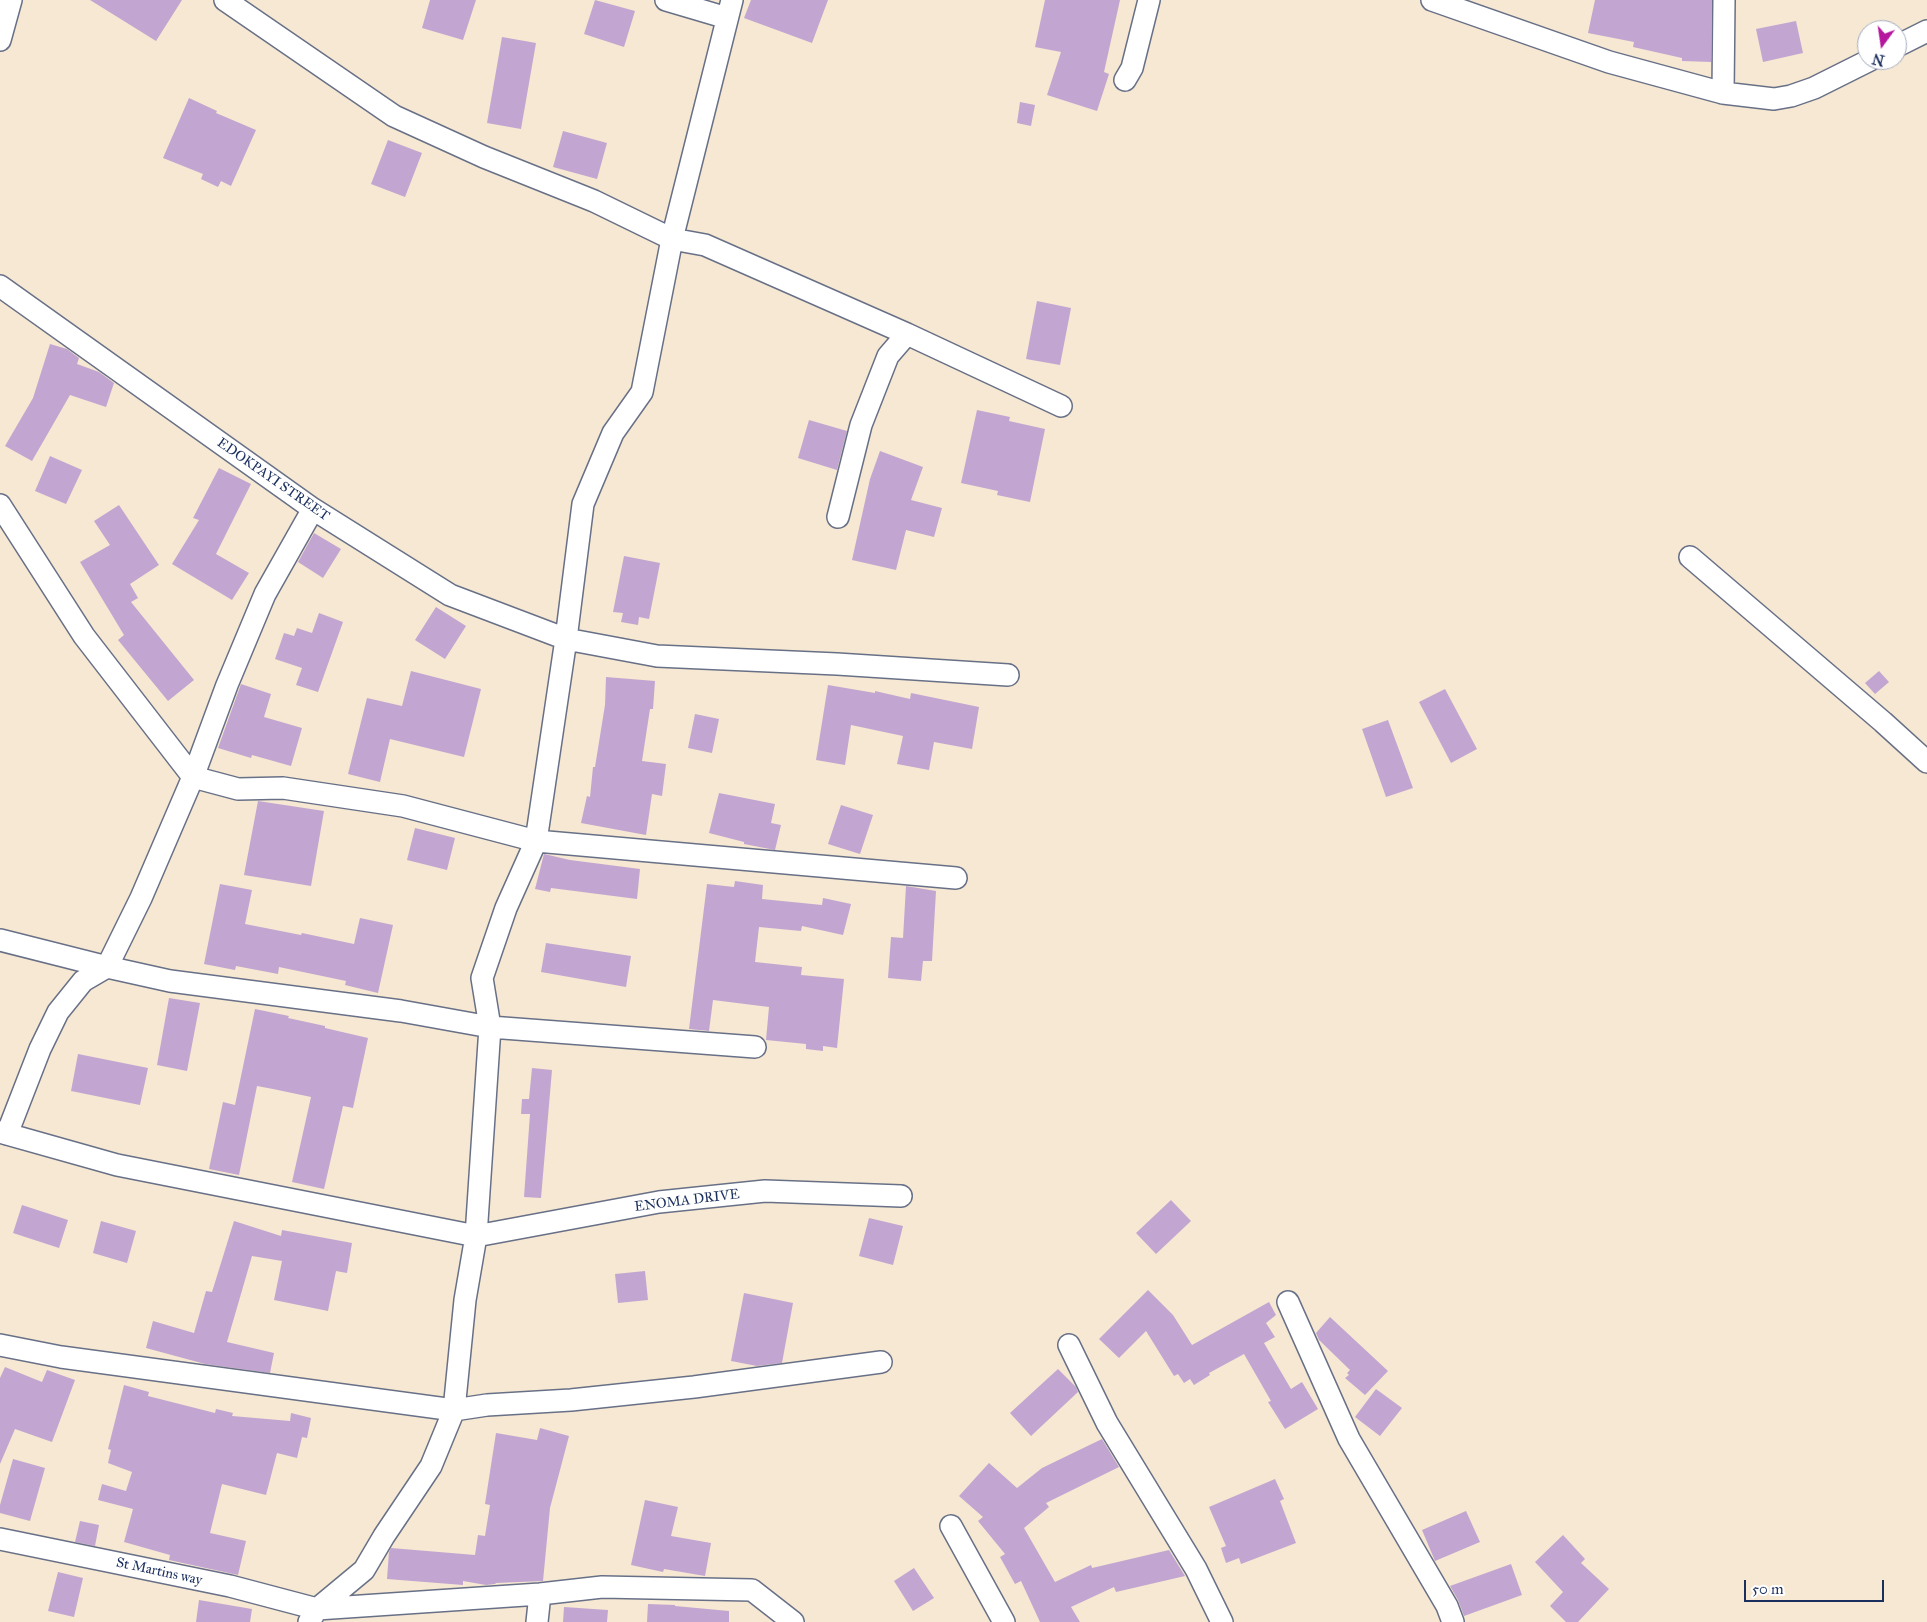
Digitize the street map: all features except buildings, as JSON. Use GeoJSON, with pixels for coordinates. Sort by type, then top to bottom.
{"type":"FeatureCollection","features":[{"type":"Feature","properties":{"kind":"street"},"geometry":{"type":"LineString","coordinates":[[0,40],[11,0]]}},
{"type":"Feature","properties":{"kind":"street"},"geometry":{"type":"LineString","coordinates":[[224,0],[394,116],[484,157],[594,201],[672,239],[705,245],[907,334],[1061,406]]}},
{"type":"Feature","properties":{"kind":"street"},"geometry":{"type":"LineString","coordinates":[[313,1616],[364,1570],[430,1466],[454,1410],[465,1300],[476,1236],[490,1027],[482,978],[506,908],[536,841],[566,639],[583,504],[613,433],[642,392],[672,239],[730,9],[666,0]]}},
{"type":"Feature","properties":{"kind":"street"},"geometry":{"type":"LineString","coordinates":[[1125,80],[1132,68],[1149,0]]}},
{"type":"Feature","properties":{"kind":"street"},"geometry":{"type":"LineString","coordinates":[[1432,0],[1610,62],[1723,93],[1774,99],[1791,96],[1814,88],[1857,66]]}},
{"type":"Feature","properties":{"kind":"street"},"geometry":{"type":"LineString","coordinates":[[1723,93],[1724,0]]}},
{"type":"Feature","properties":{"kind":"street"},"geometry":{"type":"LineString","coordinates":[[1907,41],[1927,30]]}},
{"type":"Feature","properties":{"kind":"street","name":"EDOKPAYI STREET"},"geometry":{"type":"LineString","coordinates":[[0,286],[313,509],[450,595],[566,639],[657,656],[837,664],[1008,676]]}},
{"type":"Feature","properties":{"kind":"street"},"geometry":{"type":"LineString","coordinates":[[838,517],[865,416],[888,356],[907,334]]}},
{"type":"Feature","properties":{"kind":"street"},"geometry":{"type":"LineString","coordinates":[[0,505],[84,636],[193,777],[238,789],[282,788],[403,806],[536,841],[956,878]]}},
{"type":"Feature","properties":{"kind":"street"},"geometry":{"type":"LineString","coordinates":[[313,509],[265,594],[227,685],[193,777],[140,898],[107,967],[83,981],[58,1012],[4,1133],[117,1164],[476,1236]]}},
{"type":"Feature","properties":{"kind":"street"},"geometry":{"type":"LineString","coordinates":[[1690,558],[1884,722],[1927,762]]}},
{"type":"Feature","properties":{"kind":"street"},"geometry":{"type":"LineString","coordinates":[[0,940],[170,981],[402,1011],[490,1027],[755,1047]]}},
{"type":"Feature","properties":{"kind":"street","name":"ENOMA DRIVE"},"geometry":{"type":"LineString","coordinates":[[476,1236],[660,1202],[765,1191],[901,1196]]}},
{"type":"Feature","properties":{"kind":"street"},"geometry":{"type":"LineString","coordinates":[[1288,1302],[1349,1440],[1446,1606],[1453,1622]]}},
{"type":"Feature","properties":{"kind":"street"},"geometry":{"type":"LineString","coordinates":[[0,1345],[60,1357],[454,1410],[487,1405],[571,1400],[685,1388],[881,1362]]}},
{"type":"Feature","properties":{"kind":"street"},"geometry":{"type":"LineString","coordinates":[[1069,1345],[1107,1423],[1196,1568],[1222,1622]]}},
{"type":"Feature","properties":{"kind":"street"},"geometry":{"type":"LineString","coordinates":[[951,1526],[1004,1622]]}},
{"type":"Feature","properties":{"kind":"street","name":"St Martins way"},"geometry":{"type":"LineString","coordinates":[[0,1538],[230,1586],[313,1616],[540,1594],[602,1586],[752,1590],[793,1622]]}},
{"type":"Feature","properties":{"kind":"street"},"geometry":{"type":"LineString","coordinates":[[537,1622],[540,1594]]}}]}
